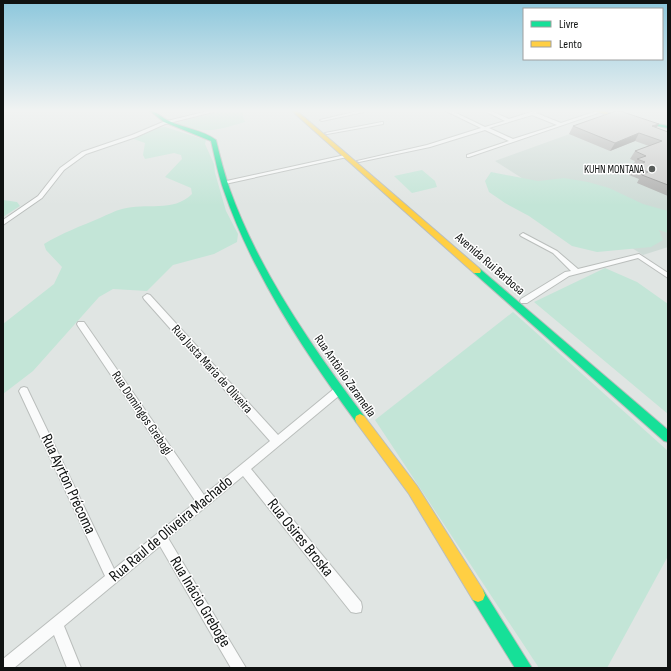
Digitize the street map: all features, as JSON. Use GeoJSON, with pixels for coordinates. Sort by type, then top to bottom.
{"type":"FeatureCollection","features":[{"type":"Feature","properties":{"kind":"main road","name":"Rua Antônio Zaramella"},"geometry":{"type":"LineString","coordinates":[[214,142],[225,182],[256,253],[279,300],[300,335],[338,391],[413,490],[524,668]]}},
{"type":"Feature","properties":{"kind":"main road","name":"Avenida Rui Barbosa"},"geometry":{"type":"LineString","coordinates":[[329,142],[668,437]]}},
{"type":"Feature","properties":{"kind":"main road","name":"Avenida Rui Barbosa"},"geometry":{"type":"LineString","coordinates":[[342,142],[359,161],[668,426]]}},
{"type":"Feature","properties":{"kind":"street"},"geometry":{"type":"LineString","coordinates":[[3,223],[40,197],[59,173],[78,156],[93,149],[114,142]]}},
{"type":"Feature","properties":{"kind":"street"},"geometry":{"type":"LineString","coordinates":[[359,161],[439,142]]}},
{"type":"Feature","properties":{"kind":"street"},"geometry":{"type":"LineString","coordinates":[[469,156],[509,142]]}},
{"type":"Feature","properties":{"kind":"street"},"geometry":{"type":"LineString","coordinates":[[225,182],[344,156]]}},
{"type":"Feature","properties":{"kind":"street"},"geometry":{"type":"LineString","coordinates":[[523,235],[555,252],[576,271]]}},
{"type":"Feature","properties":{"kind":"street"},"geometry":{"type":"LineString","coordinates":[[524,301],[558,278],[576,271],[639,256],[668,276]]}},
{"type":"Feature","properties":{"kind":"street","name":"Rua Justa Maria de Oliveira"},"geometry":{"type":"LineString","coordinates":[[147,296],[277,441]]}},
{"type":"Feature","properties":{"kind":"street","name":"Rua Domingos Grebogi"},"geometry":{"type":"LineString","coordinates":[[81,324],[203,502]]}},
{"type":"Feature","properties":{"kind":"street","name":"Rua Ayrton Précoma"},"geometry":{"type":"LineString","coordinates":[[24,391],[112,578]]}},
{"type":"Feature","properties":{"kind":"street","name":"Rua Raul de Oliveira Machado"},"geometry":{"type":"LineString","coordinates":[[3,668],[338,391]]}},
{"type":"Feature","properties":{"kind":"street","name":"Rua Osires Broska"},"geometry":{"type":"LineString","coordinates":[[244,469],[356,607]]}},
{"type":"Feature","properties":{"kind":"street","name":"Rua Inácio Greboge"},"geometry":{"type":"LineString","coordinates":[[161,537],[239,668]]}},
{"type":"Feature","properties":{"kind":"street"},"geometry":{"type":"LineString","coordinates":[[56,624],[74,668]]}},
{"type":"Feature","properties":{"kind":"shaded area"},"geometry":{"type":"Polygon","coordinates":[[[547,142],[668,142],[668,247],[643,255],[495,161],[547,142]]]}},
{"type":"Feature","properties":{"kind":"green space"},"geometry":{"type":"Polygon","coordinates":[[[143,142],[205,142],[214,164],[215,173],[226,211],[238,234],[237,242],[214,254],[173,265],[147,291],[113,289],[99,297],[33,371],[3,394],[3,324],[54,284],[62,267],[46,250],[44,244],[65,233],[119,210],[131,207],[168,205],[185,200],[192,194],[191,188],[165,177],[182,159],[181,155],[174,153],[145,159],[143,155],[145,143],[143,142]]]}},
{"type":"Feature","properties":{"kind":"green space"},"geometry":{"type":"Polygon","coordinates":[[[422,170],[435,181],[437,187],[412,193],[394,176],[422,170]]]}},
{"type":"Feature","properties":{"kind":"green space"},"geometry":{"type":"Polygon","coordinates":[[[491,172],[538,181],[564,178],[588,182],[609,188],[643,204],[668,211],[668,233],[659,230],[663,240],[651,247],[597,252],[572,246],[529,216],[505,203],[489,192],[485,181],[491,172]]]}},
{"type":"Feature","properties":{"kind":"green space"},"geometry":{"type":"Polygon","coordinates":[[[3,200],[17,202],[20,206],[3,217],[3,200]]]}},
{"type":"Feature","properties":{"kind":"green space"},"geometry":{"type":"Polygon","coordinates":[[[605,268],[637,282],[668,304],[668,414],[534,302],[605,268]]]}},
{"type":"Feature","properties":{"kind":"green space"},"geometry":{"type":"Polygon","coordinates":[[[513,312],[668,451],[668,556],[607,668],[539,668],[375,420],[513,312]]]}},
{"type":"Feature","properties":{"kind":"building","name":"KUHN MONTANA"},"geometry":{"type":"Polygon","coordinates":[[[658,142],[668,142],[668,185],[642,175],[648,172],[635,167],[645,162],[637,159],[646,156],[635,151],[658,142]]]}},
{"type":"Feature","properties":{"kind":"traffic: fast"},"geometry":{"type":"LineString","coordinates":[[214,142],[229,196],[271,284],[304,340],[360,419]]}},
{"type":"Feature","properties":{"kind":"traffic: fast"},"geometry":{"type":"LineString","coordinates":[[477,271],[668,437]]}},
{"type":"Feature","properties":{"kind":"traffic: fast"},"geometry":{"type":"LineString","coordinates":[[478,595],[524,668]]}},
{"type":"Feature","properties":{"kind":"traffic: slow"},"geometry":{"type":"LineString","coordinates":[[330,142],[477,271]]}},
{"type":"Feature","properties":{"kind":"traffic: slow"},"geometry":{"type":"LineString","coordinates":[[360,419],[413,490],[478,595]]}},
{"type":"Feature","properties":{"kind":"place","name":"KUHN MONTANA"},"geometry":{"type":"Point","coordinates":[652,169]}}]}
